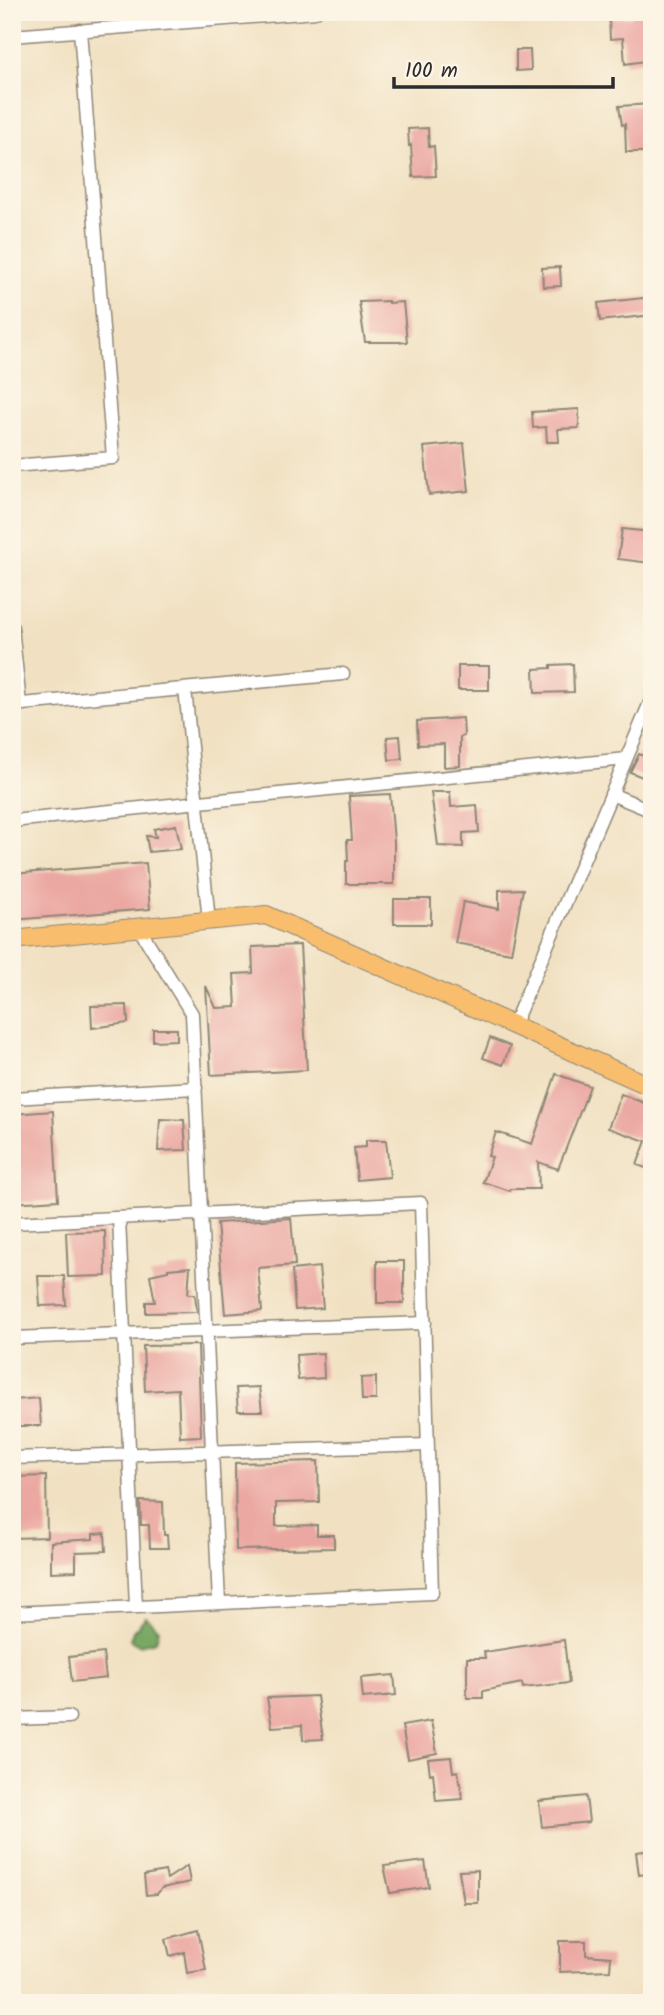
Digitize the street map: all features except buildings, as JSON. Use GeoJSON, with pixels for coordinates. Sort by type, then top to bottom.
{"type":"FeatureCollection","features":[{"type":"Feature","properties":{"kind":"main road"},"geometry":{"type":"LineString","coordinates":[[12,940],[266,915],[652,1087]]}},
{"type":"Feature","properties":{"kind":"street"},"geometry":{"type":"LineString","coordinates":[[12,36],[315,12]]}},
{"type":"Feature","properties":{"kind":"street"},"geometry":{"type":"LineString","coordinates":[[12,466],[113,458],[80,30]]}},
{"type":"Feature","properties":{"kind":"street"},"geometry":{"type":"LineString","coordinates":[[12,627],[16,705],[343,674]]}},
{"type":"Feature","properties":{"kind":"street"},"geometry":{"type":"LineString","coordinates":[[185,689],[209,921]]}},
{"type":"Feature","properties":{"kind":"street"},"geometry":{"type":"LineString","coordinates":[[514,1024],[652,698]]}},
{"type":"Feature","properties":{"kind":"street"},"geometry":{"type":"LineString","coordinates":[[12,821],[626,759]]}},
{"type":"Feature","properties":{"kind":"street"},"geometry":{"type":"LineString","coordinates":[[611,794],[652,811]]}},
{"type":"Feature","properties":{"kind":"street"},"geometry":{"type":"LineString","coordinates":[[139,928],[192,1014],[219,1603]]}},
{"type":"Feature","properties":{"kind":"street"},"geometry":{"type":"LineString","coordinates":[[12,1098],[195,1088]]}},
{"type":"Feature","properties":{"kind":"street"},"geometry":{"type":"LineString","coordinates":[[12,1223],[421,1203],[432,1593],[12,1613]]}},
{"type":"Feature","properties":{"kind":"street"},"geometry":{"type":"LineString","coordinates":[[119,1218],[136,1607]]}},
{"type":"Feature","properties":{"kind":"street"},"geometry":{"type":"LineString","coordinates":[[12,1338],[425,1323]]}},
{"type":"Feature","properties":{"kind":"street"},"geometry":{"type":"LineString","coordinates":[[12,1458],[428,1446]]}},
{"type":"Feature","properties":{"kind":"street"},"geometry":{"type":"LineString","coordinates":[[12,1719],[69,1717]]}},
{"type":"Feature","properties":{"kind":"green space"},"geometry":{"type":"Polygon","coordinates":[[[146,1617],[159,1629],[156,1641],[139,1645],[130,1640],[133,1631],[146,1617]]]}}]}
